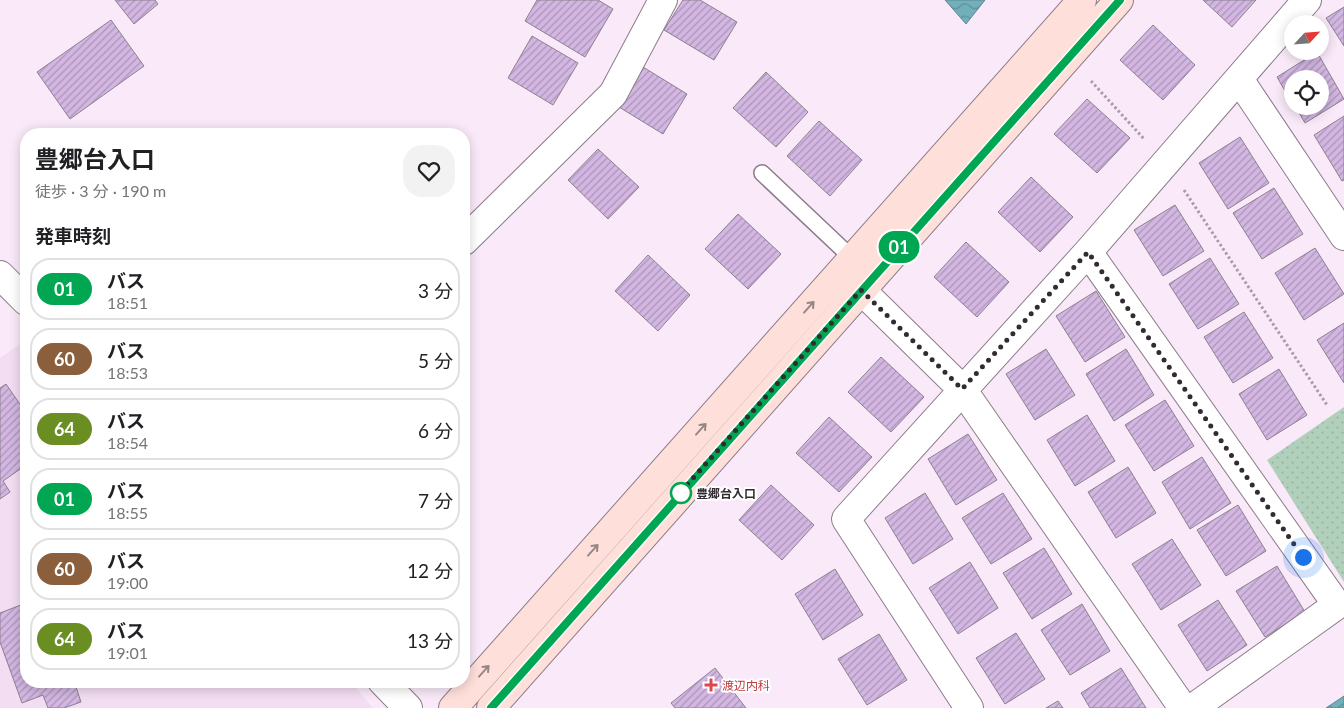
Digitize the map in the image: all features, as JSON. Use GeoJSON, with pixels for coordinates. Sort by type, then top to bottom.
{"type":"FeatureCollection","features":[{"type":"Feature","properties":{"kind":"street"},"geometry":{"type":"LineString","coordinates":[[470,234],[613,94],[663,0]]}},
{"type":"Feature","properties":{"kind":"street"},"geometry":{"type":"LineString","coordinates":[[470,688],[1082,0]]}},
{"type":"Feature","properties":{"kind":"street"},"geometry":{"type":"LineString","coordinates":[[491,708],[1120,0]]}},
{"type":"Feature","properties":{"kind":"street"},"geometry":{"type":"LineString","coordinates":[[969,708],[846,519],[1088,252],[1307,0]]}},
{"type":"Feature","properties":{"kind":"street"},"geometry":{"type":"LineString","coordinates":[[1238,79],[1344,236]]}},
{"type":"Feature","properties":{"kind":"street"},"geometry":{"type":"LineString","coordinates":[[1088,252],[1337,605],[1193,708]]}},
{"type":"Feature","properties":{"kind":"street"},"geometry":{"type":"LineString","coordinates":[[852,258],[861,290],[962,389],[1183,708]]}},
{"type":"Feature","properties":{"kind":"street"},"geometry":{"type":"LineString","coordinates":[[0,275],[20,295]]}},
{"type":"Feature","properties":{"kind":"street"},"geometry":{"type":"LineString","coordinates":[[389,688],[408,708]]}},
{"type":"Feature","properties":{"kind":"street"},"geometry":{"type":"LineString","coordinates":[[452,708],[470,688]]}},
{"type":"Feature","properties":{"kind":"lane"},"geometry":{"type":"LineString","coordinates":[[762,173],[852,258]]}},
{"type":"Feature","properties":{"kind":"path"},"geometry":{"type":"LineString","coordinates":[[1091,81],[1165,163],[1327,405]]}},
{"type":"Feature","properties":{"kind":"shaded area"},"geometry":{"type":"Polygon","coordinates":[[[20,344],[20,688],[356,688],[373,708],[0,708],[0,358],[20,344]]]}},
{"type":"Feature","properties":{"kind":"green space"},"geometry":{"type":"Polygon","coordinates":[[[1344,407],[1344,582],[1267,460],[1344,407]]]}},
{"type":"Feature","properties":{"kind":"water"},"geometry":{"type":"Polygon","coordinates":[[[945,0],[985,0],[966,24],[945,0]]]}},
{"type":"Feature","properties":{"kind":"water"},"geometry":{"type":"Polygon","coordinates":[[[1344,696],[1344,708],[1326,708],[1344,696]]]}},
{"type":"Feature","properties":{"kind":"building"},"geometry":{"type":"Polygon","coordinates":[[[115,0],[155,0],[158,4],[134,24],[115,0]]]}},
{"type":"Feature","properties":{"kind":"building"},"geometry":{"type":"Polygon","coordinates":[[[537,0],[598,0],[613,9],[585,57],[525,21],[537,0]]]}},
{"type":"Feature","properties":{"kind":"building"},"geometry":{"type":"Polygon","coordinates":[[[683,0],[700,0],[737,22],[714,60],[664,30],[683,0]]]}},
{"type":"Feature","properties":{"kind":"building"},"geometry":{"type":"Polygon","coordinates":[[[1203,0],[1256,0],[1232,27],[1203,0]]]}},
{"type":"Feature","properties":{"kind":"building"},"geometry":{"type":"Polygon","coordinates":[[[1344,7],[1344,46],[1329,23],[1329,16],[1344,7]]]}},
{"type":"Feature","properties":{"kind":"building"},"geometry":{"type":"Polygon","coordinates":[[[111,20],[144,66],[70,119],[37,72],[111,20]]]}},
{"type":"Feature","properties":{"kind":"building"},"geometry":{"type":"Polygon","coordinates":[[[1153,25],[1195,65],[1163,100],[1120,60],[1153,25]]]}},
{"type":"Feature","properties":{"kind":"building"},"geometry":{"type":"Polygon","coordinates":[[[532,36],[578,63],[553,105],[508,78],[532,36]]]}},
{"type":"Feature","properties":{"kind":"building"},"geometry":{"type":"Polygon","coordinates":[[[1304,60],[1322,60],[1327,70],[1288,70],[1304,60]]]}},
{"type":"Feature","properties":{"kind":"building"},"geometry":{"type":"Polygon","coordinates":[[[643,67],[687,94],[663,134],[619,107],[643,67]]]}},
{"type":"Feature","properties":{"kind":"building"},"geometry":{"type":"Polygon","coordinates":[[[766,72],[808,112],[776,147],[733,108],[766,72]]]}},
{"type":"Feature","properties":{"kind":"building"},"geometry":{"type":"Polygon","coordinates":[[[1284,73],[1284,89],[1277,77],[1284,73]]]}},
{"type":"Feature","properties":{"kind":"building"},"geometry":{"type":"Polygon","coordinates":[[[1329,73],[1344,99],[1329,108],[1329,73]]]}},
{"type":"Feature","properties":{"kind":"building"},"geometry":{"type":"Polygon","coordinates":[[[1087,99],[1130,138],[1097,173],[1054,134],[1087,99]]]}},
{"type":"Feature","properties":{"kind":"building"},"geometry":{"type":"Polygon","coordinates":[[[1300,115],[1318,115],[1305,123],[1300,115]]]}},
{"type":"Feature","properties":{"kind":"building"},"geometry":{"type":"Polygon","coordinates":[[[1344,116],[1344,180],[1342,181],[1314,135],[1344,116]]]}},
{"type":"Feature","properties":{"kind":"building"},"geometry":{"type":"Polygon","coordinates":[[[819,121],[862,160],[830,196],[787,156],[819,121]]]}},
{"type":"Feature","properties":{"kind":"building"},"geometry":{"type":"Polygon","coordinates":[[[1240,137],[1269,183],[1228,209],[1199,163],[1240,137]]]}},
{"type":"Feature","properties":{"kind":"building"},"geometry":{"type":"Polygon","coordinates":[[[598,149],[639,187],[608,219],[568,180],[598,149]]]}},
{"type":"Feature","properties":{"kind":"building"},"geometry":{"type":"Polygon","coordinates":[[[1031,177],[1073,217],[1040,252],[998,212],[1031,177]]]}},
{"type":"Feature","properties":{"kind":"building"},"geometry":{"type":"Polygon","coordinates":[[[1274,188],[1303,234],[1262,259],[1233,213],[1274,188]]]}},
{"type":"Feature","properties":{"kind":"building"},"geometry":{"type":"Polygon","coordinates":[[[1175,205],[1204,251],[1163,276],[1134,230],[1175,205]]]}},
{"type":"Feature","properties":{"kind":"building"},"geometry":{"type":"Polygon","coordinates":[[[738,214],[781,254],[748,289],[705,249],[738,214]]]}},
{"type":"Feature","properties":{"kind":"building"},"geometry":{"type":"Polygon","coordinates":[[[966,242],[1009,282],[977,317],[934,277],[966,242]]]}},
{"type":"Feature","properties":{"kind":"building"},"geometry":{"type":"Polygon","coordinates":[[[1315,248],[1344,294],[1304,320],[1275,273],[1315,248]]]}},
{"type":"Feature","properties":{"kind":"building"},"geometry":{"type":"Polygon","coordinates":[[[648,255],[690,295],[658,331],[615,291],[648,255]]]}},
{"type":"Feature","properties":{"kind":"building"},"geometry":{"type":"Polygon","coordinates":[[[1210,258],[1239,304],[1198,329],[1169,284],[1210,258]]]}},
{"type":"Feature","properties":{"kind":"building"},"geometry":{"type":"Polygon","coordinates":[[[1096,291],[1125,337],[1085,362],[1056,316],[1096,291]]]}},
{"type":"Feature","properties":{"kind":"building"},"geometry":{"type":"Polygon","coordinates":[[[1244,312],[1273,358],[1233,383],[1204,337],[1244,312]]]}},
{"type":"Feature","properties":{"kind":"building"},"geometry":{"type":"Polygon","coordinates":[[[1344,323],[1344,383],[1317,340],[1344,323]]]}},
{"type":"Feature","properties":{"kind":"building"},"geometry":{"type":"Polygon","coordinates":[[[1046,349],[1075,395],[1035,420],[1006,374],[1046,349]]]}},
{"type":"Feature","properties":{"kind":"building"},"geometry":{"type":"Polygon","coordinates":[[[1126,349],[1154,395],[1114,421],[1086,374],[1126,349]]]}},
{"type":"Feature","properties":{"kind":"building"},"geometry":{"type":"Polygon","coordinates":[[[881,357],[924,397],[891,432],[848,392],[881,357]]]}},
{"type":"Feature","properties":{"kind":"building"},"geometry":{"type":"Polygon","coordinates":[[[1279,369],[1307,415],[1267,440],[1239,394],[1279,369]]]}},
{"type":"Feature","properties":{"kind":"building"},"geometry":{"type":"Polygon","coordinates":[[[6,384],[20,404],[20,469],[3,481],[10,492],[0,499],[0,388],[6,384]]]}},
{"type":"Feature","properties":{"kind":"building"},"geometry":{"type":"Polygon","coordinates":[[[1165,400],[1194,446],[1154,471],[1125,425],[1165,400]]]}},
{"type":"Feature","properties":{"kind":"building"},"geometry":{"type":"Polygon","coordinates":[[[1087,415],[1115,461],[1075,486],[1047,440],[1087,415]]]}},
{"type":"Feature","properties":{"kind":"building"},"geometry":{"type":"Polygon","coordinates":[[[829,417],[872,457],[839,492],[796,453],[829,417]]]}},
{"type":"Feature","properties":{"kind":"building"},"geometry":{"type":"Polygon","coordinates":[[[968,434],[997,480],[956,505],[928,459],[968,434]]]}},
{"type":"Feature","properties":{"kind":"building"},"geometry":{"type":"Polygon","coordinates":[[[1202,457],[1231,503],[1190,529],[1162,482],[1202,457]]]}},
{"type":"Feature","properties":{"kind":"building"},"geometry":{"type":"Polygon","coordinates":[[[1128,467],[1156,513],[1116,538],[1088,492],[1128,467]]]}},
{"type":"Feature","properties":{"kind":"building"},"geometry":{"type":"Polygon","coordinates":[[[771,485],[814,525],[782,560],[739,520],[771,485]]]}},
{"type":"Feature","properties":{"kind":"building"},"geometry":{"type":"Polygon","coordinates":[[[925,493],[953,539],[913,564],[885,518],[925,493]]]}},
{"type":"Feature","properties":{"kind":"building"},"geometry":{"type":"Polygon","coordinates":[[[1003,493],[1032,539],[991,564],[962,518],[1003,493]]]}},
{"type":"Feature","properties":{"kind":"building"},"geometry":{"type":"Polygon","coordinates":[[[1238,505],[1266,551],[1226,576],[1197,530],[1238,505]]]}},
{"type":"Feature","properties":{"kind":"building"},"geometry":{"type":"Polygon","coordinates":[[[1172,539],[1201,585],[1161,610],[1132,564],[1172,539]]]}},
{"type":"Feature","properties":{"kind":"building"},"geometry":{"type":"Polygon","coordinates":[[[1044,548],[1072,594],[1032,619],[1003,573],[1044,548]]]}},
{"type":"Feature","properties":{"kind":"building"},"geometry":{"type":"Polygon","coordinates":[[[970,562],[998,608],[958,634],[929,588],[970,562]]]}},
{"type":"Feature","properties":{"kind":"building"},"geometry":{"type":"Polygon","coordinates":[[[1277,566],[1305,612],[1265,637],[1236,591],[1277,566]]]}},
{"type":"Feature","properties":{"kind":"building"},"geometry":{"type":"Polygon","coordinates":[[[835,569],[863,615],[823,640],[795,594],[835,569]]]}},
{"type":"Feature","properties":{"kind":"building"},"geometry":{"type":"Polygon","coordinates":[[[1218,600],[1247,645],[1207,671],[1178,625],[1218,600]]]}},
{"type":"Feature","properties":{"kind":"building"},"geometry":{"type":"Polygon","coordinates":[[[1082,604],[1110,651],[1070,675],[1041,630],[1082,604]]]}},
{"type":"Feature","properties":{"kind":"building"},"geometry":{"type":"Polygon","coordinates":[[[20,605],[20,688],[76,688],[81,702],[64,708],[48,708],[43,695],[22,703],[0,642],[0,613],[20,605]]]}},
{"type":"Feature","properties":{"kind":"building"},"geometry":{"type":"Polygon","coordinates":[[[1016,633],[1045,679],[1005,704],[976,658],[1016,633]]]}},
{"type":"Feature","properties":{"kind":"building"},"geometry":{"type":"Polygon","coordinates":[[[879,634],[907,680],[867,705],[838,659],[879,634]]]}},
{"type":"Feature","properties":{"kind":"building","name":"渡辺内科"},"geometry":{"type":"Polygon","coordinates":[[[715,668],[746,708],[675,708],[671,703],[715,668]]]}},
{"type":"Feature","properties":{"kind":"building"},"geometry":{"type":"Polygon","coordinates":[[[1121,668],[1146,708],[1090,708],[1081,693],[1121,668]]]}},
{"type":"Feature","properties":{"kind":"building"},"geometry":{"type":"Polygon","coordinates":[[[1058,701],[1063,708],[1046,708],[1058,701]]]}},
{"type":"Feature","properties":{"kind":"bus line","name":"01"},"geometry":{"type":"LineString","coordinates":[[491,708],[1120,0]]}},
{"type":"Feature","properties":{"kind":"place","name":"豊郷台入口"},"geometry":{"type":"Point","coordinates":[681,493]}},
{"type":"Feature","properties":{"kind":"place","name":"渡辺内科"},"geometry":{"type":"Point","coordinates":[711,685]}},
{"type":"Feature","properties":{"kind":"route"},"geometry":{"type":"LineString","coordinates":[[681,493],[678,495],[861,290],[962,389],[1088,252],[1303,557]]}}]}
